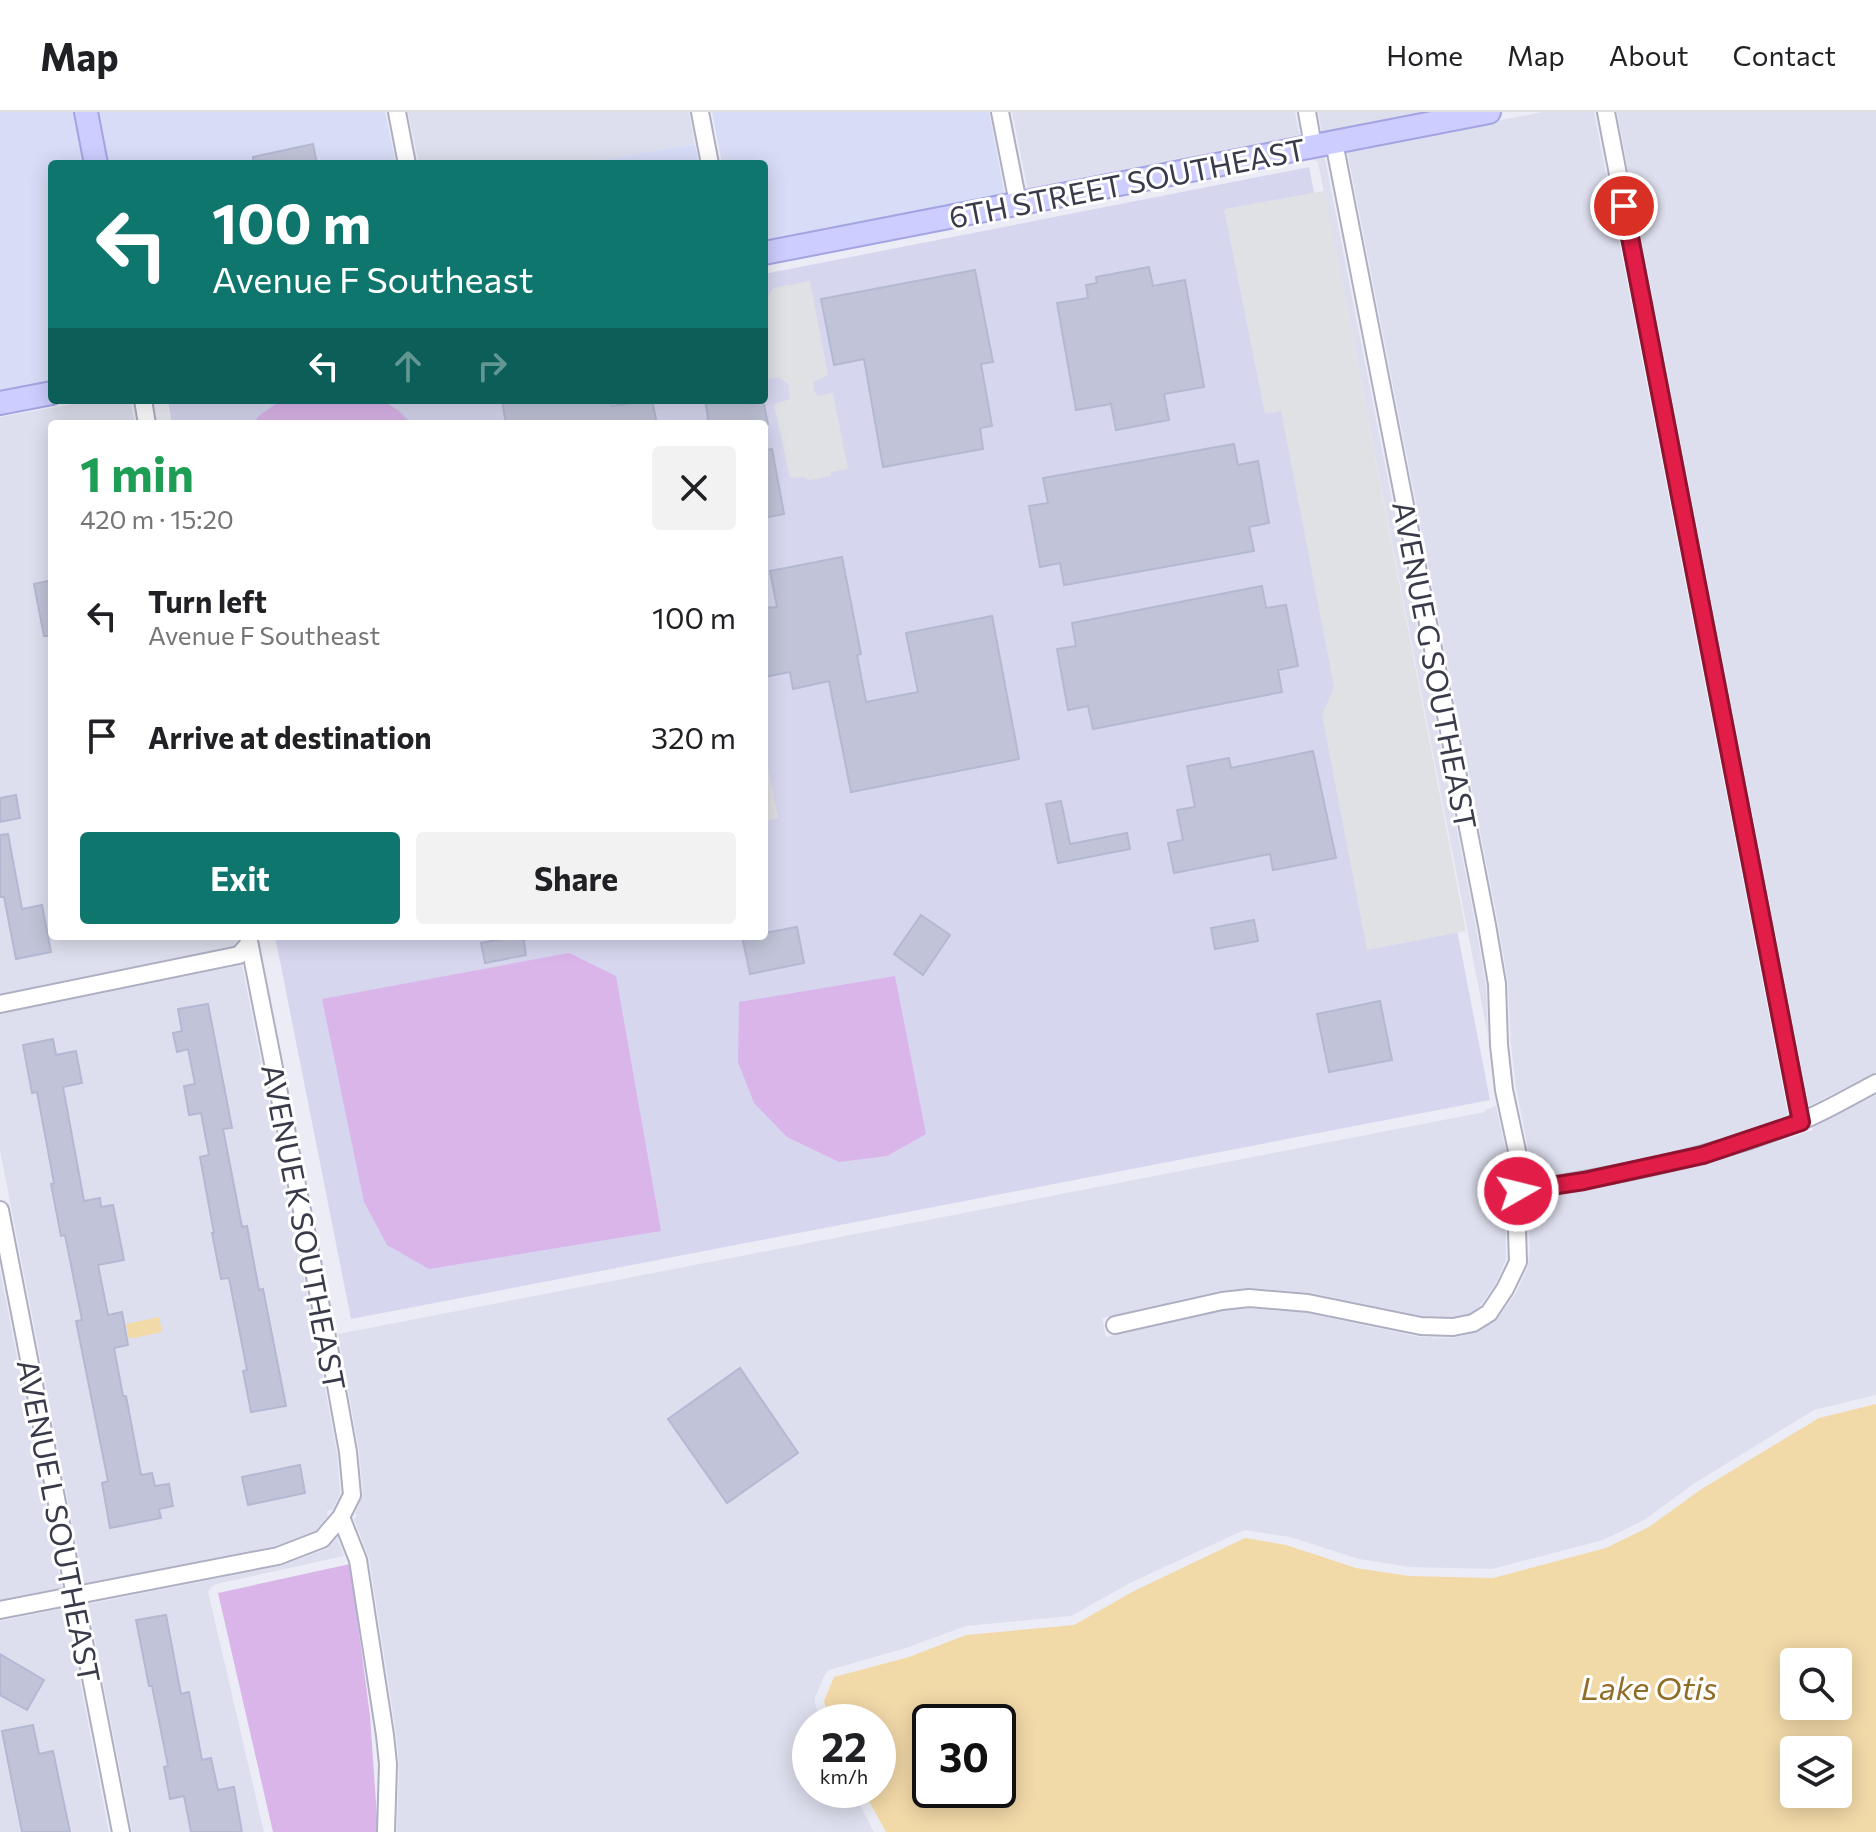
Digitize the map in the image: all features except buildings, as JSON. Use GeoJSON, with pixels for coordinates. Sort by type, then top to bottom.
{"type":"FeatureCollection","features":[{"type":"Feature","properties":{"kind":"street"},"geometry":{"type":"LineString","coordinates":[[86,112],[95,160]]}},
{"type":"Feature","properties":{"kind":"street"},"geometry":{"type":"LineString","coordinates":[[397,112],[406,160]]}},
{"type":"Feature","properties":{"kind":"street"},"geometry":{"type":"LineString","coordinates":[[700,112],[709,160]]}},
{"type":"Feature","properties":{"kind":"street"},"geometry":{"type":"LineString","coordinates":[[1000,112],[1018,203]]}},
{"type":"Feature","properties":{"kind":"street","name":"AVENUE G SOUTHEAST"},"geometry":{"type":"LineString","coordinates":[[1115,1325],[1249,1298],[1308,1303],[1421,1326],[1453,1327],[1473,1323],[1489,1313],[1518,1262],[1520,1165],[1504,1090],[1497,984],[1487,925],[1323,144],[1307,112]]}},
{"type":"Feature","properties":{"kind":"street","name":"6TH STREET SOUTHEAST"},"geometry":{"type":"LineString","coordinates":[[768,252],[1489,112]]}},
{"type":"Feature","properties":{"kind":"street"},"geometry":{"type":"LineString","coordinates":[[1606,112],[1801,1122]]}},
{"type":"Feature","properties":{"kind":"street"},"geometry":{"type":"LineString","coordinates":[[0,403],[48,394]]}},
{"type":"Feature","properties":{"kind":"street"},"geometry":{"type":"LineString","coordinates":[[0,1004],[239,955],[249,940]]}},
{"type":"Feature","properties":{"kind":"street","name":"AVENUE K SOUTHEAST"},"geometry":{"type":"LineString","coordinates":[[249,940],[348,1452],[352,1495],[341,1517]]}},
{"type":"Feature","properties":{"kind":"street"},"geometry":{"type":"LineString","coordinates":[[1518,1191],[1584,1181],[1703,1155],[1801,1122],[1876,1083]]}},
{"type":"Feature","properties":{"kind":"street","name":"AVENUE L SOUTHEAST"},"geometry":{"type":"LineString","coordinates":[[0,1210],[121,1832]]}},
{"type":"Feature","properties":{"kind":"street"},"geometry":{"type":"LineString","coordinates":[[0,1610],[278,1556],[322,1539],[341,1517],[358,1560],[385,1735],[388,1764],[386,1832]]}},
{"type":"Feature","properties":{"kind":"shaded area"},"geometry":{"type":"Polygon","coordinates":[[[0,112],[75,112],[84,160],[48,160],[48,384],[0,393],[0,112]]]}},
{"type":"Feature","properties":{"kind":"shaded area"},"geometry":{"type":"Polygon","coordinates":[[[97,112],[385,112],[395,160],[107,160],[97,112]]]}},
{"type":"Feature","properties":{"kind":"shaded area"},"geometry":{"type":"Polygon","coordinates":[[[408,112],[689,112],[695,144],[598,160],[418,160],[408,112]]]}},
{"type":"Feature","properties":{"kind":"shaded area"},"geometry":{"type":"Polygon","coordinates":[[[712,112],[989,112],[1005,196],[768,242],[768,160],[721,160],[712,112]]]}},
{"type":"Feature","properties":{"kind":"shaded area"},"geometry":{"type":"Polygon","coordinates":[[[1012,112],[1295,112],[1300,138],[1028,191],[1012,112]]]}},
{"type":"Feature","properties":{"kind":"shaded area"},"geometry":{"type":"Polygon","coordinates":[[[1318,112],[1436,112],[1322,134],[1318,112]]]}},
{"type":"Feature","properties":{"kind":"shaded area"},"geometry":{"type":"Polygon","coordinates":[[[1543,112],[1594,112],[1788,1115],[1701,1145],[1530,1179],[1531,1163],[1516,1088],[1508,983],[1498,923],[1347,150],[1543,112]]]}},
{"type":"Feature","properties":{"kind":"shaded area"},"geometry":{"type":"Polygon","coordinates":[[[1617,112],[1876,112],[1876,1072],[1809,1106],[1617,112]]]}},
{"type":"Feature","properties":{"kind":"shaded area"},"geometry":{"type":"Polygon","coordinates":[[[695,144],[698,160],[598,160],[695,144]]]}},
{"type":"Feature","properties":{"kind":"shaded area"},"geometry":{"type":"Polygon","coordinates":[[[1324,154],[1476,927],[1486,986],[1488,1036],[1318,162],[1307,158],[1026,212],[1324,154]]]}},
{"type":"Feature","properties":{"kind":"shaded area"},"geometry":{"type":"Polygon","coordinates":[[[1309,167],[1490,1100],[351,1319],[276,940],[768,940],[768,420],[171,420],[169,404],[768,404],[768,273],[1309,167]]]}},
{"type":"Feature","properties":{"kind":"shaded area"},"geometry":{"type":"Polygon","coordinates":[[[1324,191],[1466,931],[1367,950],[1322,715],[1334,687],[1281,411],[1265,414],[1224,209],[1324,191]]]}},
{"type":"Feature","properties":{"kind":"shaded area"},"geometry":{"type":"Polygon","coordinates":[[[810,281],[828,375],[813,382],[814,391],[818,396],[833,393],[848,469],[831,472],[831,476],[809,480],[804,477],[790,478],[774,404],[790,399],[788,384],[779,377],[768,379],[768,296],[773,288],[810,281]]]}},
{"type":"Feature","properties":{"kind":"shaded area"},"geometry":{"type":"Polygon","coordinates":[[[75,404],[131,404],[134,420],[48,420],[48,940],[237,940],[233,946],[0,994],[0,417],[75,404]]]}},
{"type":"Feature","properties":{"kind":"shaded area"},"geometry":{"type":"Polygon","coordinates":[[[276,404],[388,404],[408,420],[256,420],[276,404]]]}},
{"type":"Feature","properties":{"kind":"shaded area"},"geometry":{"type":"Polygon","coordinates":[[[768,767],[778,818],[768,820],[768,767]]]}},
{"type":"Feature","properties":{"kind":"shaded area"},"geometry":{"type":"Polygon","coordinates":[[[569,953],[616,976],[661,1231],[429,1269],[387,1245],[364,1202],[322,999],[569,953]]]}},
{"type":"Feature","properties":{"kind":"shaded area"},"geometry":{"type":"Polygon","coordinates":[[[242,965],[321,1365],[337,1454],[340,1494],[333,1509],[327,1511],[328,1516],[315,1531],[275,1546],[84,1584],[0,1150],[0,1014],[242,965]]]}},
{"type":"Feature","properties":{"kind":"shaded area"},"geometry":{"type":"Polygon","coordinates":[[[895,976],[926,1134],[887,1156],[839,1162],[787,1137],[754,1103],[738,1062],[739,1002],[895,976]]]}},
{"type":"Feature","properties":{"kind":"shaded area"},"geometry":{"type":"Polygon","coordinates":[[[1876,1095],[1876,1395],[1814,1410],[1695,1483],[1644,1520],[1603,1540],[1492,1569],[1410,1567],[1359,1559],[1290,1537],[1244,1530],[1130,1583],[1071,1616],[966,1626],[906,1648],[829,1670],[815,1698],[815,1704],[792,1704],[792,1808],[861,1808],[874,1832],[397,1832],[399,1764],[396,1733],[369,1558],[354,1519],[363,1494],[359,1451],[338,1334],[1485,1112],[1496,1106],[1509,1166],[1505,1183],[1506,1260],[1495,1285],[1480,1306],[1469,1314],[1423,1316],[1311,1293],[1251,1288],[1219,1291],[1102,1318],[1106,1337],[1223,1310],[1249,1308],[1306,1313],[1420,1337],[1452,1338],[1480,1331],[1498,1318],[1516,1293],[1528,1266],[1528,1199],[1587,1190],[1705,1164],[1813,1130],[1813,1127],[1876,1095]]]}},
{"type":"Feature","properties":{"kind":"shaded area"},"geometry":{"type":"Polygon","coordinates":[[[0,1270],[62,1588],[0,1600],[0,1270]]]}},
{"type":"Feature","properties":{"kind":"shaded area"},"geometry":{"type":"Polygon","coordinates":[[[337,1538],[344,1556],[216,1584],[208,1592],[264,1832],[132,1832],[88,1604],[280,1566],[326,1549],[337,1538]]]}},
{"type":"Feature","properties":{"kind":"shaded area"},"geometry":{"type":"Polygon","coordinates":[[[350,1564],[370,1716],[378,1832],[273,1832],[218,1593],[350,1564]]]}},
{"type":"Feature","properties":{"kind":"shaded area"},"geometry":{"type":"Polygon","coordinates":[[[66,1608],[109,1832],[0,1832],[0,1621],[66,1608]]]}},
{"type":"Feature","properties":{"kind":"water"},"geometry":{"type":"Polygon","coordinates":[[[159,1317],[162,1332],[129,1339],[126,1324],[159,1317]]]}},
{"type":"Feature","properties":{"kind":"water","name":"Lake Otis"},"geometry":{"type":"Polygon","coordinates":[[[1876,1404],[1876,1832],[886,1832],[873,1808],[896,1808],[896,1704],[825,1704],[824,1701],[834,1677],[909,1657],[966,1635],[1074,1625],[1134,1591],[1245,1538],[1286,1545],[1356,1568],[1409,1576],[1493,1578],[1606,1548],[1649,1527],[1700,1490],[1819,1418],[1876,1404]]]}},
{"type":"Feature","properties":{"kind":"route"},"geometry":{"type":"LineString","coordinates":[[1518,1191],[1584,1181],[1703,1155],[1801,1122],[1624,206]]}}]}
